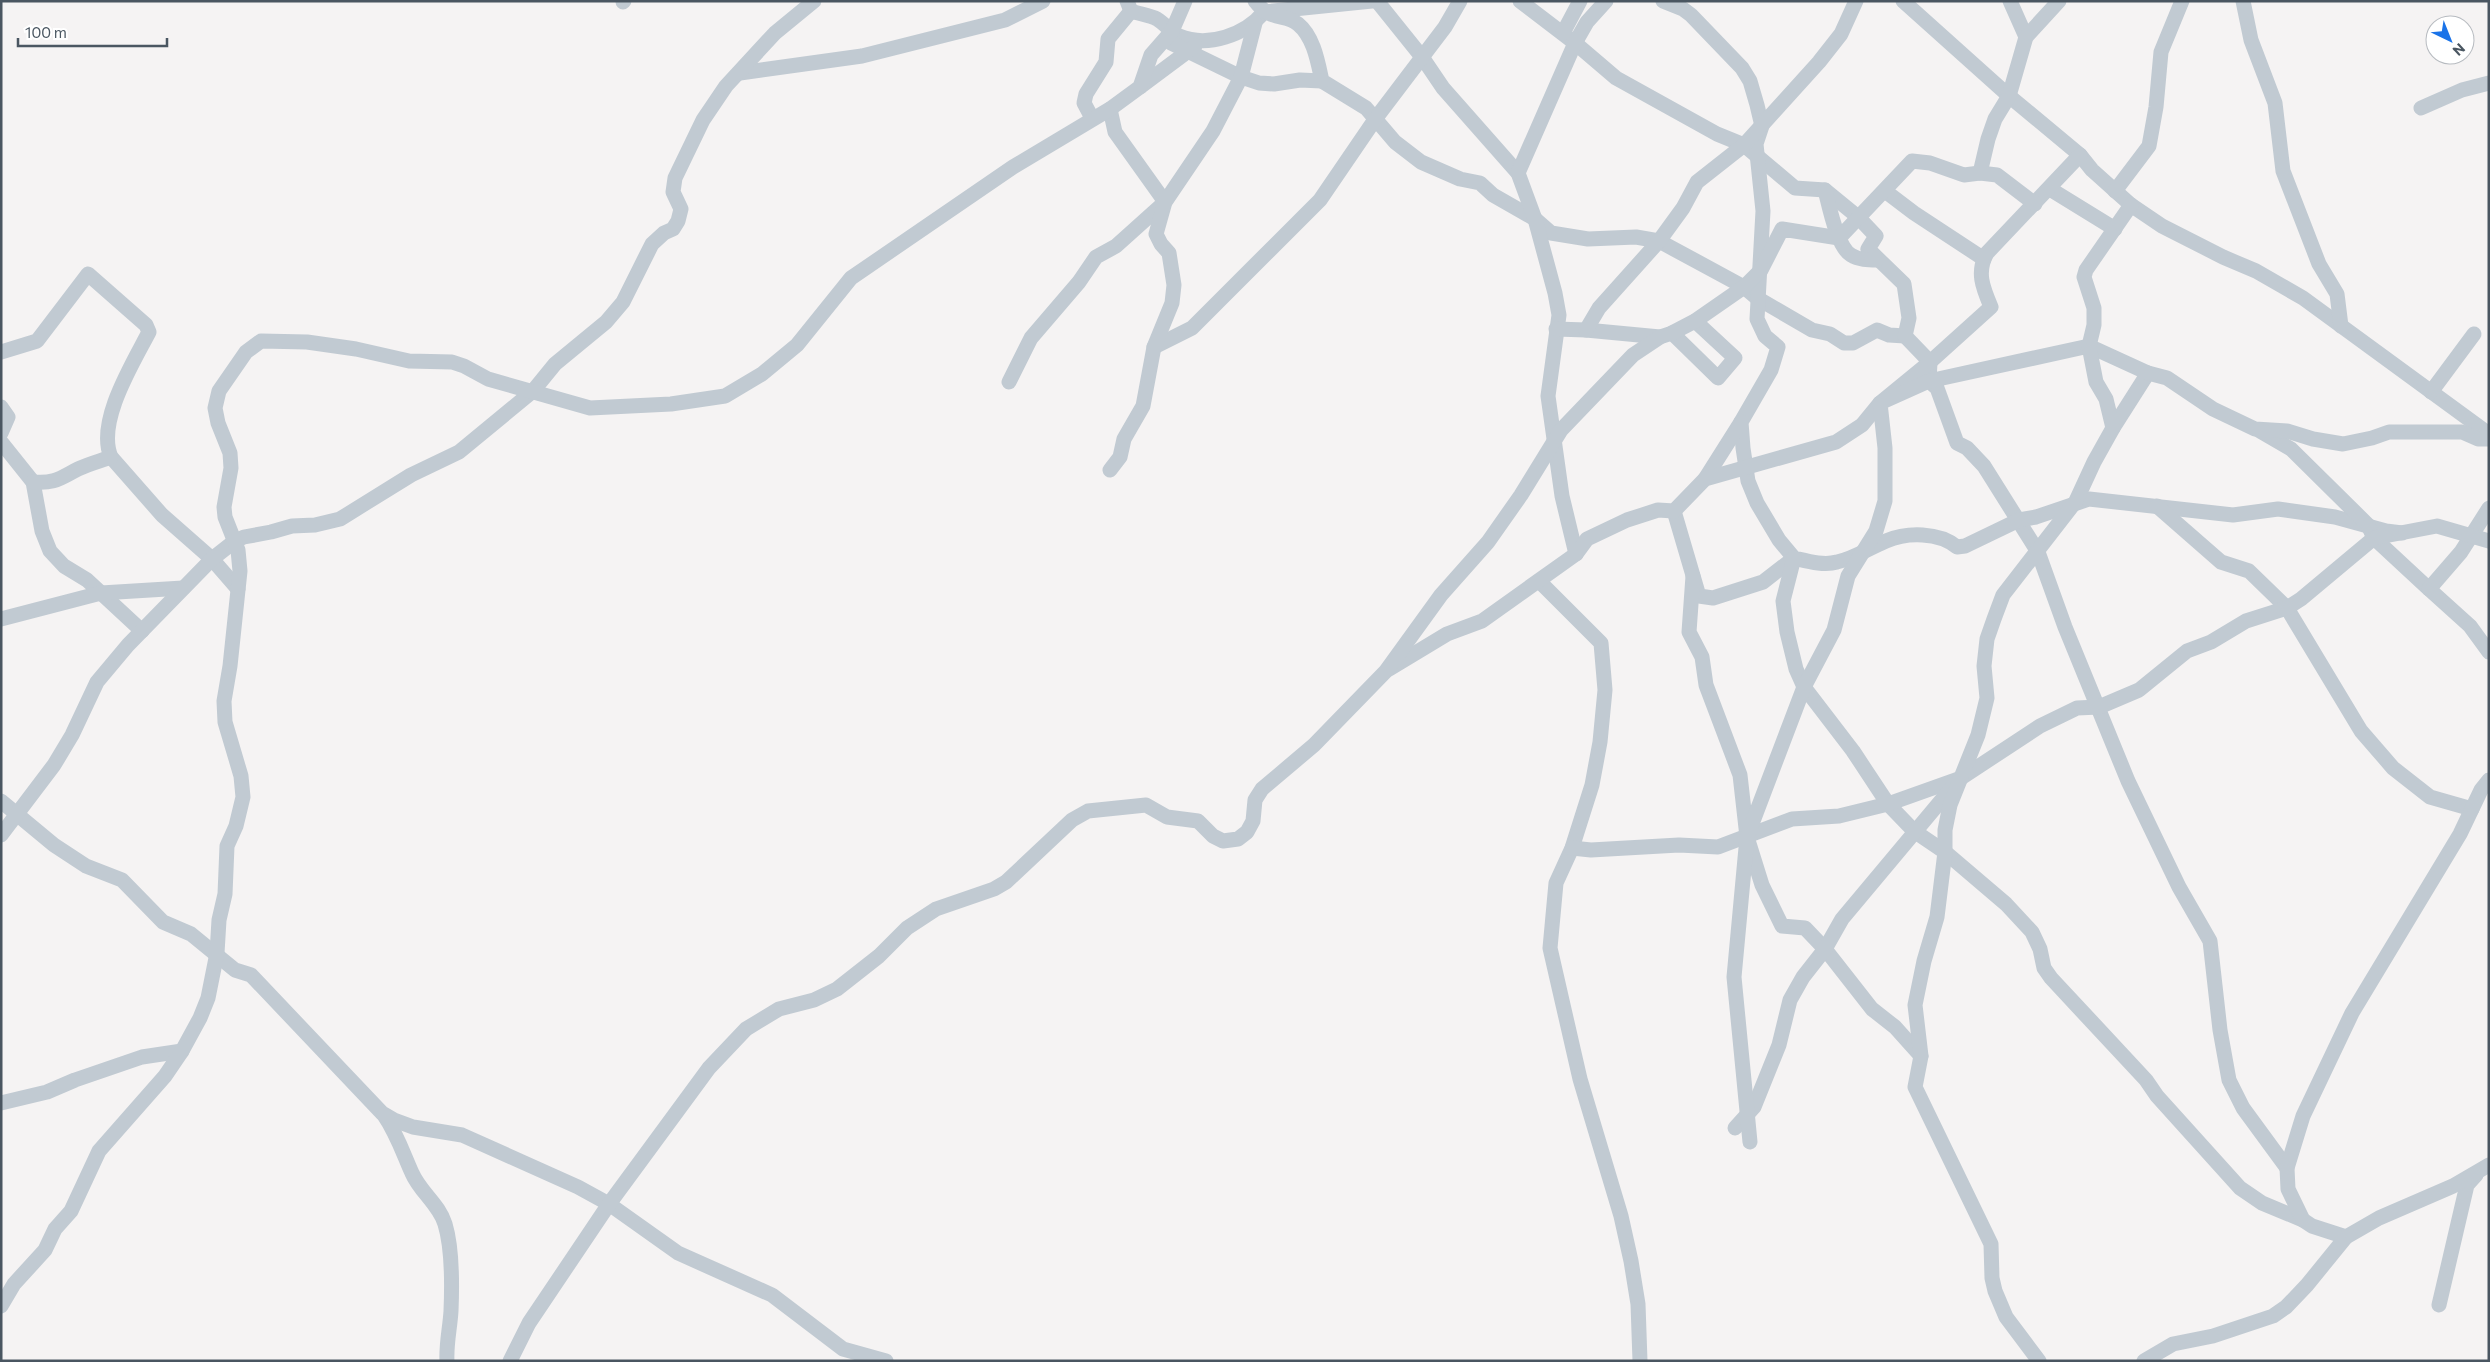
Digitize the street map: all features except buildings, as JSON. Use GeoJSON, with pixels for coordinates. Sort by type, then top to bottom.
{"type":"FeatureCollection","features":[{"type":"Feature","properties":{"kind":"street"},"geometry":{"type":"LineString","coordinates":[[1,835],[15,814],[54,765],[72,735],[97,682],[142,631],[212,559],[235,541],[292,526],[315,525],[340,518],[411,475],[458,452],[533,391],[555,364],[612,315],[627,295],[652,244],[664,233],[673,229],[678,221],[681,209],[673,192],[675,178],[703,120],[726,86],[775,33],[814,1]]}},
{"type":"Feature","properties":{"kind":"street"},"geometry":{"type":"LineString","coordinates":[[740,73],[862,56],[1005,20],[1043,1]]}},
{"type":"Feature","properties":{"kind":"street"},"geometry":{"type":"LineString","coordinates":[[1140,87],[1151,55],[1172,31],[1185,1]]}},
{"type":"Feature","properties":{"kind":"street"},"geometry":{"type":"LineString","coordinates":[[1,1306],[14,1284],[45,1250],[55,1229],[71,1211],[99,1151],[165,1076],[182,1051],[200,1018],[208,998],[217,953],[219,920],[225,894],[227,846],[236,826],[243,797],[241,776],[226,722],[224,701],[231,658],[240,571],[235,541],[224,507],[231,468],[230,453],[218,423],[215,408],[219,391],[246,352],[261,341],[307,342],[356,349],[409,360],[452,362],[488,379],[590,408],[671,404],[725,396],[762,374],[797,345],[851,278],[1013,167],[1092,118],[1110,109],[1202,41],[1234,34],[1258,12],[1287,6],[1372,1]]}},
{"type":"Feature","properties":{"kind":"street"},"geometry":{"type":"LineString","coordinates":[[1377,1],[1422,57],[1443,88],[1518,173],[1535,219],[1555,292],[1559,315],[1548,396],[1553,443],[1562,496],[1576,554]]}},
{"type":"Feature","properties":{"kind":"street"},"geometry":{"type":"LineString","coordinates":[[1154,347],[1192,328],[1320,200],[1460,1]]}},
{"type":"Feature","properties":{"kind":"street"},"geometry":{"type":"LineString","coordinates":[[1520,1],[1569,38],[1616,78],[1717,134],[1744,145],[1795,188],[1824,190],[1858,217],[1876,236],[1868,250],[1904,284],[1909,318],[1905,336]]}},
{"type":"Feature","properties":{"kind":"street"},"geometry":{"type":"LineString","coordinates":[[1518,173],[1569,38],[1580,1]]}},
{"type":"Feature","properties":{"kind":"street"},"geometry":{"type":"LineString","coordinates":[[1569,38],[1606,1]]}},
{"type":"Feature","properties":{"kind":"street"},"geometry":{"type":"LineString","coordinates":[[1386,671],[1447,634],[1482,622],[1540,582],[1576,554],[1587,539],[1658,510],[1674,511],[1705,479],[1771,370],[1778,347],[1765,336],[1757,319],[1762,211],[1756,144],[1762,126],[1750,82],[1742,68],[1692,15],[1663,1]]}},
{"type":"Feature","properties":{"kind":"street"},"geometry":{"type":"LineString","coordinates":[[1586,330],[1599,308],[1659,241],[1683,208],[1697,182],[1744,145],[1819,62],[1841,34],[1856,1]]}},
{"type":"Feature","properties":{"kind":"street"},"geometry":{"type":"LineString","coordinates":[[1902,1],[2009,96],[2080,155],[2092,170],[2131,205],[2162,226],[2223,257],[2256,271],[2303,298],[2489,434]]}},
{"type":"Feature","properties":{"kind":"street"},"geometry":{"type":"LineString","coordinates":[[2010,1],[2026,37]]}},
{"type":"Feature","properties":{"kind":"street"},"geometry":{"type":"LineString","coordinates":[[1980,172],[1995,119],[2009,96],[2026,37],[2059,1]]}},
{"type":"Feature","properties":{"kind":"street"},"geometry":{"type":"LineString","coordinates":[[2115,190],[2149,146],[2156,107],[2161,52],[2182,1]]}},
{"type":"Feature","properties":{"kind":"street"},"geometry":{"type":"LineString","coordinates":[[2242,1],[2251,40],[2275,103],[2283,171],[2319,264],[2337,294],[2341,326]]}},
{"type":"Feature","properties":{"kind":"street"},"geometry":{"type":"LineString","coordinates":[[1092,118],[1084,103],[1086,94],[1106,62],[1108,39],[1129,6],[1156,19],[1178,36],[1202,41]]}},
{"type":"Feature","properties":{"kind":"street"},"geometry":{"type":"LineString","coordinates":[[1009,382],[1032,338],[1079,282],[1096,257],[1116,246],[1165,202],[1213,131],[1240,77],[1258,12]]}},
{"type":"Feature","properties":{"kind":"street"},"geometry":{"type":"LineString","coordinates":[[1258,12],[1298,24],[1311,42],[1322,81]]}},
{"type":"Feature","properties":{"kind":"street"},"geometry":{"type":"LineString","coordinates":[[1172,31],[1171,43],[1240,77],[1259,83],[1274,84],[1300,80],[1322,81],[1366,108],[1395,142],[1421,162],[1460,179],[1480,184],[1493,195],[1535,219],[1551,233],[1588,239],[1636,238],[1659,241],[1744,286],[1757,298],[1812,330],[1830,334],[1844,343],[1854,343],[1877,330],[1889,335],[1905,336],[1930,362],[1929,381]]}},
{"type":"Feature","properties":{"kind":"street"},"geometry":{"type":"LineString","coordinates":[[2421,108],[2462,90],[2489,83]]}},
{"type":"Feature","properties":{"kind":"street"},"geometry":{"type":"LineString","coordinates":[[1110,109],[1115,132],[1165,202]]}},
{"type":"Feature","properties":{"kind":"street"},"geometry":{"type":"LineString","coordinates":[[1705,479],[1836,442],[1862,425],[1880,403],[1930,362],[1991,307],[1980,282],[1984,259],[2080,155]]}},
{"type":"Feature","properties":{"kind":"street"},"geometry":{"type":"LineString","coordinates":[[1839,238],[1912,161],[1930,163],[1964,175],[1980,172],[1997,175],[2035,204]]}},
{"type":"Feature","properties":{"kind":"street"},"geometry":{"type":"LineString","coordinates":[[2050,189],[2115,229]]}},
{"type":"Feature","properties":{"kind":"street"},"geometry":{"type":"LineString","coordinates":[[1824,190],[1839,238],[1848,254],[1862,260],[1877,260]]}},
{"type":"Feature","properties":{"kind":"street"},"geometry":{"type":"LineString","coordinates":[[1885,191],[1914,213],[1984,259]]}},
{"type":"Feature","properties":{"kind":"street"},"geometry":{"type":"LineString","coordinates":[[1110,470],[1120,457],[1124,439],[1143,406],[1154,347],[1172,303],[1174,285],[1169,253],[1161,244],[1156,234],[1165,202]]}},
{"type":"Feature","properties":{"kind":"street"},"geometry":{"type":"LineString","coordinates":[[2113,428],[2106,400],[2096,382],[2089,346],[2094,324],[2094,308],[2084,277],[2086,270],[2131,205]]}},
{"type":"Feature","properties":{"kind":"street"},"geometry":{"type":"LineString","coordinates":[[510,1361],[529,1322],[609,1204],[709,1068],[746,1029],[779,1009],[814,1000],[837,989],[879,956],[907,928],[936,909],[994,889],[1006,882],[1072,820],[1088,811],[1146,805],[1168,817],[1198,821],[1212,836],[1223,841],[1238,839],[1247,832],[1253,821],[1255,800],[1262,789],[1314,744],[1386,671],[1441,595],[1488,542],[1561,430],[1620,367],[1633,355],[1695,320],[1744,286],[1760,270],[1782,229],[1839,238]]}},
{"type":"Feature","properties":{"kind":"street"},"geometry":{"type":"LineString","coordinates":[[1,352],[36,341],[88,274],[146,325],[149,332],[125,374],[112,413],[108,440],[111,457],[162,515],[212,559],[238,589]]}},
{"type":"Feature","properties":{"kind":"street"},"geometry":{"type":"LineString","coordinates":[[1556,330],[1666,335],[1718,378],[1735,358],[1695,320]]}},
{"type":"Feature","properties":{"kind":"street"},"geometry":{"type":"LineString","coordinates":[[2431,392],[2474,334]]}},
{"type":"Feature","properties":{"kind":"street"},"geometry":{"type":"LineString","coordinates":[[1880,403],[1929,381],[2089,346],[2148,373],[2167,378],[2213,408],[2291,449],[2371,532],[2470,626],[2489,652]]}},
{"type":"Feature","properties":{"kind":"street"},"geometry":{"type":"LineString","coordinates":[[2039,1361],[2020,1332],[2006,1317],[1992,1278],[1991,1244],[1915,1087],[1921,1056],[1915,1005],[1924,961],[1937,917],[1945,852],[1945,830],[1950,805],[1978,735],[1988,698],[1984,666],[1990,632],[2003,595],[2074,504],[2113,428],[2148,373]]}},
{"type":"Feature","properties":{"kind":"street"},"geometry":{"type":"LineString","coordinates":[[1929,381],[1937,388],[1957,443],[1967,448],[1984,466],[2038,552],[2065,627],[2128,781],[2179,886],[2210,942],[2220,1030],[2229,1080],[2243,1108],[2287,1168]]}},
{"type":"Feature","properties":{"kind":"street"},"geometry":{"type":"LineString","coordinates":[[1750,1142],[1734,977],[1747,837],[1804,687],[1834,630],[1848,576],[1876,531],[1885,502],[1885,448],[1880,403]]}},
{"type":"Feature","properties":{"kind":"street"},"geometry":{"type":"LineString","coordinates":[[1,407],[8,418],[1,433]]}},
{"type":"Feature","properties":{"kind":"street"},"geometry":{"type":"LineString","coordinates":[[1741,422],[1745,469],[1757,502],[1779,540],[1794,558],[1834,563],[1864,553],[1888,540],[1911,536],[1937,536],[1949,540],[1957,547],[1965,546],[2019,520],[2089,499],[2233,515],[2278,509],[2335,517],[2371,532],[2402,533],[2437,526],[2489,540]]}},
{"type":"Feature","properties":{"kind":"street"},"geometry":{"type":"LineString","coordinates":[[2255,429],[2287,431],[2313,439],[2343,444],[2372,438],[2389,432],[2462,432],[2478,439],[2489,439]]}},
{"type":"Feature","properties":{"kind":"street"},"geometry":{"type":"LineString","coordinates":[[1,442],[34,482],[42,530],[50,551],[64,566],[87,580],[101,592],[142,631]]}},
{"type":"Feature","properties":{"kind":"street"},"geometry":{"type":"LineString","coordinates":[[34,482],[48,483],[63,479],[76,470],[111,457]]}},
{"type":"Feature","properties":{"kind":"street"},"geometry":{"type":"LineString","coordinates":[[2157,506],[2221,562],[2249,572],[2286,608],[2361,731],[2393,768],[2430,797],[2472,809]]}},
{"type":"Feature","properties":{"kind":"street"},"geometry":{"type":"LineString","coordinates":[[2429,589],[2472,536],[2477,524],[2489,508]]}},
{"type":"Feature","properties":{"kind":"street"},"geometry":{"type":"LineString","coordinates":[[1674,511],[1699,596],[1713,598],[1763,582],[1794,558]]}},
{"type":"Feature","properties":{"kind":"street"},"geometry":{"type":"LineString","coordinates":[[1572,848],[1591,850],[1679,845],[1718,847],[1792,819],[1839,816],[1888,804],[1961,778],[2040,726],[2077,708],[2099,707],[2140,690],[2187,651],[2212,642],[2246,621],[2286,608],[2301,599],[2371,532]]}},
{"type":"Feature","properties":{"kind":"street"},"geometry":{"type":"LineString","coordinates":[[1794,558],[1783,600],[1787,632],[1796,669],[1804,687],[1853,751],[1888,804],[1914,831],[1945,852],[2006,904],[2032,932],[2040,949],[2044,968],[2051,978],[2146,1080],[2157,1096],[2240,1188],[2262,1203],[2303,1220],[2312,1226],[2346,1238]]}},
{"type":"Feature","properties":{"kind":"street"},"geometry":{"type":"LineString","coordinates":[[1693,576],[1689,632],[1702,658],[1706,685],[1740,775],[1747,837],[1762,885],[1782,926],[1805,928],[1825,949],[1872,1009],[1895,1027],[1921,1056]]}},
{"type":"Feature","properties":{"kind":"street"},"geometry":{"type":"LineString","coordinates":[[1540,582],[1600,643],[1605,690],[1600,742],[1592,784],[1572,848],[1556,883],[1550,948],[1580,1079],[1621,1216],[1631,1261],[1638,1304],[1640,1361]]}},
{"type":"Feature","properties":{"kind":"street"},"geometry":{"type":"LineString","coordinates":[[1,619],[101,592],[183,588]]}},
{"type":"Feature","properties":{"kind":"street"},"geometry":{"type":"LineString","coordinates":[[1735,1128],[1754,1107],[1779,1045],[1790,1000],[1803,977],[1825,949],[1842,918],[1961,778]]}},
{"type":"Feature","properties":{"kind":"street"},"geometry":{"type":"LineString","coordinates":[[2303,1220],[2288,1189],[2287,1168],[2303,1116],[2352,1013],[2460,834],[2481,790],[2489,780]]}},
{"type":"Feature","properties":{"kind":"street"},"geometry":{"type":"LineString","coordinates":[[1,801],[15,814],[86,866],[122,880],[158,918],[191,934],[217,953],[235,970],[246,972],[261,984],[382,1113],[401,1142],[412,1174],[439,1209],[446,1224],[451,1312],[447,1340],[447,1361]]}},
{"type":"Feature","properties":{"kind":"street"},"geometry":{"type":"LineString","coordinates":[[1,1102],[47,1092],[75,1080],[142,1057],[182,1051]]}},
{"type":"Feature","properties":{"kind":"street"},"geometry":{"type":"LineString","coordinates":[[382,1113],[413,1127],[462,1135],[578,1187],[609,1204],[678,1252],[772,1295],[843,1349],[884,1360]]}},
{"type":"Feature","properties":{"kind":"street"},"geometry":{"type":"LineString","coordinates":[[2144,1361],[2173,1344],[2214,1336],[2273,1316],[2286,1307],[2307,1285],[2346,1238],[2379,1218],[2453,1186],[2487,1163]]}},
{"type":"Feature","properties":{"kind":"street"},"geometry":{"type":"LineString","coordinates":[[2439,1306],[2467,1185],[2487,1163]]}}]}
